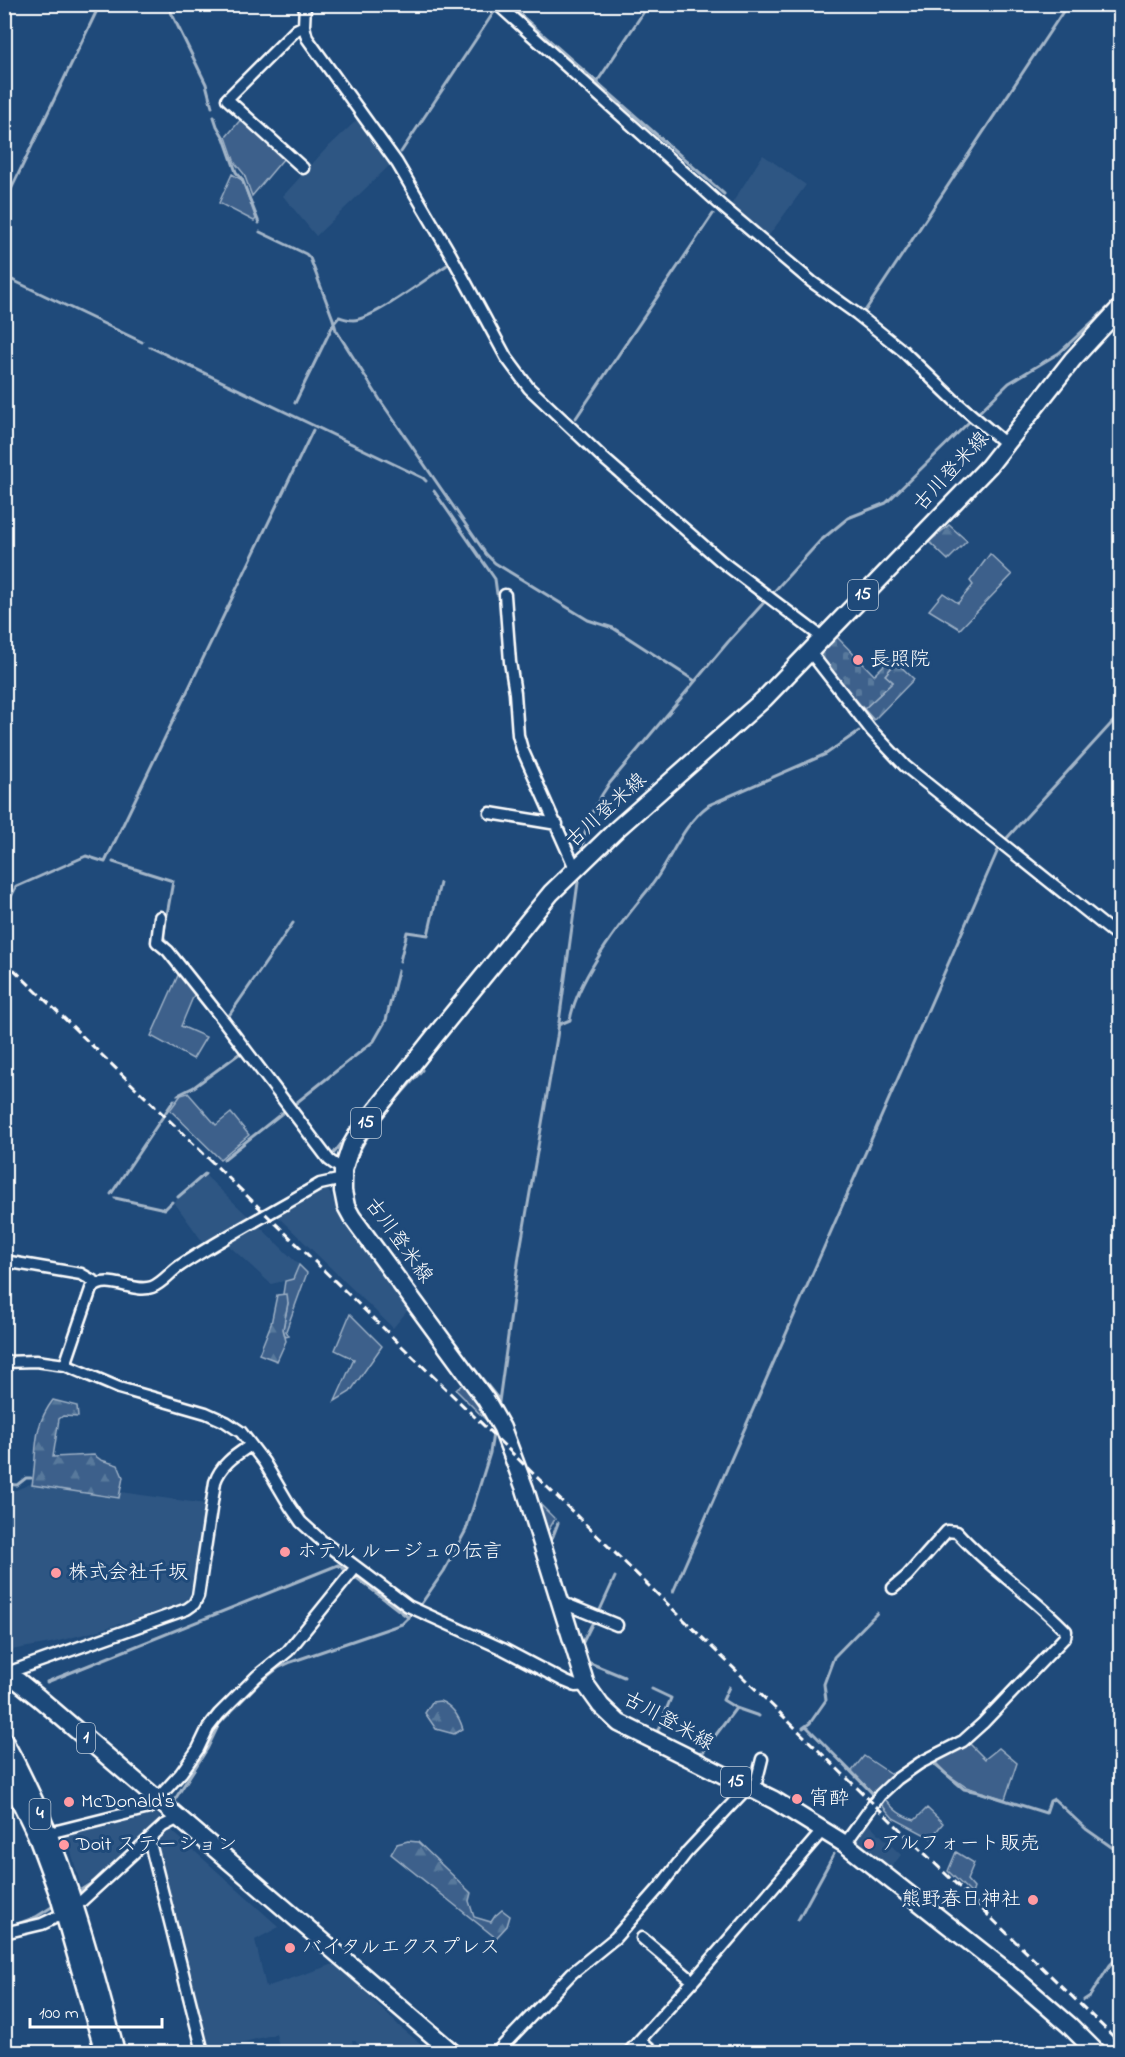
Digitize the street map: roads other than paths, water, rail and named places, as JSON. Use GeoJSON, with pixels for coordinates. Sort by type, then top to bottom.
{"type":"FeatureCollection","features":[{"type":"Feature","properties":{"kind":"main road","name":"古川登米線"},"geometry":{"type":"LineString","coordinates":[[1096,2052],[1069,2025],[1009,1973],[845,1844],[796,1813],[619,1723],[601,1707],[586,1685],[525,1489],[502,1428],[488,1402],[352,1217],[346,1206],[343,1175],[351,1146],[359,1132],[551,893],[618,828],[729,733],[810,652],[952,506],[1007,445],[1073,359],[1120,308]]}},
{"type":"Feature","properties":{"kind":"main road","name":"1"},"geometry":{"type":"LineString","coordinates":[[4,1675],[18,1681],[39,1698],[452,2052]]}},
{"type":"Feature","properties":{"kind":"main road","name":"4"},"geometry":{"type":"LineString","coordinates":[[4,1741],[49,1833],[104,2052]]}},
{"type":"Feature","properties":{"kind":"main road","name":"4"},"geometry":{"type":"LineString","coordinates":[[4,1768],[67,1903],[116,2052]]}},
{"type":"Feature","properties":{"kind":"street"},"geometry":{"type":"LineString","coordinates":[[305,4],[306,38],[397,163],[451,255],[506,357],[530,388],[602,457],[721,561],[823,638]]}},
{"type":"Feature","properties":{"kind":"street"},"geometry":{"type":"LineString","coordinates":[[497,4],[723,207],[812,282],[902,350],[1007,445]]}},
{"type":"Feature","properties":{"kind":"street"},"geometry":{"type":"LineString","coordinates":[[303,168],[227,99],[296,30],[304,26]]}},
{"type":"Feature","properties":{"kind":"street"},"geometry":{"type":"LineString","coordinates":[[506,595],[518,735],[522,749],[557,824],[579,865]]}},
{"type":"Feature","properties":{"kind":"street"},"geometry":{"type":"LineString","coordinates":[[810,652],[871,730],[905,766],[1120,938]]}},
{"type":"Feature","properties":{"kind":"street"},"geometry":{"type":"LineString","coordinates":[[490,813],[557,824]]}},
{"type":"Feature","properties":{"kind":"street"},"geometry":{"type":"LineString","coordinates":[[4,1261],[81,1274],[97,1283],[153,1287],[181,1265],[320,1184],[343,1175],[168,951],[157,942],[160,917]]}},
{"type":"Feature","properties":{"kind":"street"},"geometry":{"type":"LineString","coordinates":[[65,1365],[91,1289],[97,1283]]}},
{"type":"Feature","properties":{"kind":"street"},"geometry":{"type":"LineString","coordinates":[[4,1362],[65,1365],[119,1388],[206,1413],[226,1422],[241,1432],[264,1462],[301,1522],[355,1568],[417,1611],[503,1648],[564,1681],[576,1686],[586,1685]]}},
{"type":"Feature","properties":{"kind":"street"},"geometry":{"type":"LineString","coordinates":[[4,1675],[187,1609],[194,1604],[198,1596],[218,1472],[226,1463],[251,1445]]}},
{"type":"Feature","properties":{"kind":"street"},"geometry":{"type":"LineString","coordinates":[[845,1844],[880,1795],[897,1779],[920,1763],[963,1741],[977,1730],[1065,1637],[1066,1631],[1047,1611],[989,1565],[957,1532],[947,1531],[907,1576],[893,1588]]}},
{"type":"Feature","properties":{"kind":"street"},"geometry":{"type":"LineString","coordinates":[[4,1933],[42,1924],[163,1826],[187,1765],[219,1714],[257,1676],[288,1651],[355,1568]]}},
{"type":"Feature","properties":{"kind":"street"},"geometry":{"type":"LineString","coordinates":[[561,1607],[568,1605],[617,1625]]}},
{"type":"Feature","properties":{"kind":"street"},"geometry":{"type":"LineString","coordinates":[[496,2052],[572,1973],[615,1938],[687,1852],[750,1789],[762,1759]]}},
{"type":"Feature","properties":{"kind":"street"},"geometry":{"type":"LineString","coordinates":[[49,1833],[149,1808],[169,1809]]}},
{"type":"Feature","properties":{"kind":"street"},"geometry":{"type":"LineString","coordinates":[[629,2052],[693,1982],[823,1830]]}},
{"type":"Feature","properties":{"kind":"street"},"geometry":{"type":"LineString","coordinates":[[149,1839],[203,2052]]}},
{"type":"Feature","properties":{"kind":"street"},"geometry":{"type":"LineString","coordinates":[[642,1938],[693,1982]]}},
{"type":"Feature","properties":{"kind":"street"},"geometry":{"type":"LineString","coordinates":[[640,2040],[654,2052]]}},
{"type":"Feature","properties":{"kind":"waterway"},"geometry":{"type":"LineString","coordinates":[[4,204],[100,4]]}},
{"type":"Feature","properties":{"kind":"waterway"},"geometry":{"type":"LineString","coordinates":[[167,4],[206,84],[212,107]]}},
{"type":"Feature","properties":{"kind":"waterway"},"geometry":{"type":"LineString","coordinates":[[508,4],[724,194]]}},
{"type":"Feature","properties":{"kind":"waterway"},"geometry":{"type":"LineString","coordinates":[[597,82],[649,4]]}},
{"type":"Feature","properties":{"kind":"waterway"},"geometry":{"type":"LineString","coordinates":[[865,311],[1068,4]]}},
{"type":"Feature","properties":{"kind":"waterway"},"geometry":{"type":"LineString","coordinates":[[401,152],[494,12]]}},
{"type":"Feature","properties":{"kind":"waterway"},"geometry":{"type":"LineString","coordinates":[[214,117],[259,223]]}},
{"type":"Feature","properties":{"kind":"waterway"},"geometry":{"type":"LineString","coordinates":[[576,418],[713,214]]}},
{"type":"Feature","properties":{"kind":"waterway"},"geometry":{"type":"LineString","coordinates":[[260,232],[310,258],[336,330],[382,403],[486,554],[495,563],[588,620],[613,628],[695,681]]}},
{"type":"Feature","properties":{"kind":"waterway"},"geometry":{"type":"LineString","coordinates":[[295,403],[339,317],[353,320],[373,313],[447,265]]}},
{"type":"Feature","properties":{"kind":"waterway"},"geometry":{"type":"LineString","coordinates":[[4,276],[142,342]]}},
{"type":"Feature","properties":{"kind":"waterway"},"geometry":{"type":"LineString","coordinates":[[581,854],[590,817],[609,784],[728,642],[820,541],[848,518],[886,503],[1009,383],[1059,353],[1120,296]]}},
{"type":"Feature","properties":{"kind":"waterway"},"geometry":{"type":"LineString","coordinates":[[150,347],[426,481]]}},
{"type":"Feature","properties":{"kind":"waterway"},"geometry":{"type":"LineString","coordinates":[[4,910],[16,887],[86,856],[105,862],[313,430]]}},
{"type":"Feature","properties":{"kind":"waterway"},"geometry":{"type":"LineString","coordinates":[[434,491],[495,579],[497,594]]}},
{"type":"Feature","properties":{"kind":"waterway"},"geometry":{"type":"LineString","coordinates":[[1007,838],[1120,714]]}},
{"type":"Feature","properties":{"kind":"waterway"},"geometry":{"type":"LineString","coordinates":[[558,1025],[570,1020],[588,973],[619,927],[654,882],[686,830],[700,812],[709,805],[826,754],[859,731]]}},
{"type":"Feature","properties":{"kind":"waterway"},"geometry":{"type":"LineString","coordinates":[[673,1592],[998,850]]}},
{"type":"Feature","properties":{"kind":"waterway"},"geometry":{"type":"LineString","coordinates":[[113,862],[173,881],[163,937],[186,964]]}},
{"type":"Feature","properties":{"kind":"waterway"},"geometry":{"type":"LineString","coordinates":[[498,1409],[519,1256],[557,1037],[579,875]]}},
{"type":"Feature","properties":{"kind":"waterway"},"geometry":{"type":"LineString","coordinates":[[400,961],[407,932],[428,935],[440,883]]}},
{"type":"Feature","properties":{"kind":"waterway"},"geometry":{"type":"LineString","coordinates":[[228,1017],[293,923]]}},
{"type":"Feature","properties":{"kind":"waterway"},"geometry":{"type":"LineString","coordinates":[[296,1103],[374,1041],[386,1020],[398,971]]}},
{"type":"Feature","properties":{"kind":"waterway"},"geometry":{"type":"LineString","coordinates":[[178,1095],[194,1087],[243,1051]]}},
{"type":"Feature","properties":{"kind":"waterway"},"geometry":{"type":"LineString","coordinates":[[353,1170],[363,1144],[392,1104],[422,1070]]}},
{"type":"Feature","properties":{"kind":"waterway"},"geometry":{"type":"LineString","coordinates":[[111,1194],[174,1100]]}},
{"type":"Feature","properties":{"kind":"waterway"},"geometry":{"type":"LineString","coordinates":[[224,1159],[286,1110]]}},
{"type":"Feature","properties":{"kind":"waterway"},"geometry":{"type":"LineString","coordinates":[[334,1153],[350,1133]]}},
{"type":"Feature","properties":{"kind":"waterway"},"geometry":{"type":"LineString","coordinates":[[178,1197],[205,1174]]}},
{"type":"Feature","properties":{"kind":"waterway"},"geometry":{"type":"LineString","coordinates":[[351,1185],[352,1177]]}},
{"type":"Feature","properties":{"kind":"waterway"},"geometry":{"type":"LineString","coordinates":[[115,1198],[165,1209],[172,1202]]}},
{"type":"Feature","properties":{"kind":"waterway"},"geometry":{"type":"LineString","coordinates":[[461,1352],[499,1400]]}},
{"type":"Feature","properties":{"kind":"waterway"},"geometry":{"type":"LineString","coordinates":[[419,1607],[444,1571],[466,1530],[490,1453],[494,1427]]}},
{"type":"Feature","properties":{"kind":"waterway"},"geometry":{"type":"LineString","coordinates":[[4,1484],[17,1485],[26,1478],[31,1478]]}},
{"type":"Feature","properties":{"kind":"waterway"},"geometry":{"type":"LineString","coordinates":[[550,1544],[558,1523]]}},
{"type":"Feature","properties":{"kind":"waterway"},"geometry":{"type":"LineString","coordinates":[[47,1682],[338,1565],[347,1571]]}},
{"type":"Feature","properties":{"kind":"waterway"},"geometry":{"type":"LineString","coordinates":[[353,1575],[409,1618]]}},
{"type":"Feature","properties":{"kind":"waterway"},"geometry":{"type":"LineString","coordinates":[[600,1610],[615,1577]]}},
{"type":"Feature","properties":{"kind":"waterway"},"geometry":{"type":"LineString","coordinates":[[172,1804],[207,1749],[219,1724],[259,1683],[278,1668],[291,1662],[402,1624],[414,1612]]}},
{"type":"Feature","properties":{"kind":"waterway"},"geometry":{"type":"LineString","coordinates":[[803,1728],[810,1723],[826,1700],[824,1684],[834,1657],[877,1613]]}},
{"type":"Feature","properties":{"kind":"waterway"},"geometry":{"type":"LineString","coordinates":[[581,1646],[594,1620]]}},
{"type":"Feature","properties":{"kind":"waterway"},"geometry":{"type":"LineString","coordinates":[[585,1661],[624,1677]]}},
{"type":"Feature","properties":{"kind":"waterway"},"geometry":{"type":"LineString","coordinates":[[729,1687],[723,1700],[736,1708],[759,1716]]}},
{"type":"Feature","properties":{"kind":"waterway"},"geometry":{"type":"LineString","coordinates":[[652,1689],[671,1698],[657,1732],[659,1732]]}},
{"type":"Feature","properties":{"kind":"waterway"},"geometry":{"type":"LineString","coordinates":[[695,1753],[703,1752],[736,1708]]}},
{"type":"Feature","properties":{"kind":"waterway"},"geometry":{"type":"LineString","coordinates":[[807,1727],[875,1796]]}},
{"type":"Feature","properties":{"kind":"waterway"},"geometry":{"type":"LineString","coordinates":[[664,1736],[673,1741]]}},
{"type":"Feature","properties":{"kind":"waterway"},"geometry":{"type":"LineString","coordinates":[[934,1764],[964,1789],[1046,1813],[1050,1801],[1054,1799],[1086,1829],[1120,1853]]}},
{"type":"Feature","properties":{"kind":"waterway"},"geometry":{"type":"LineString","coordinates":[[845,1833],[857,1818]]}},
{"type":"Feature","properties":{"kind":"waterway"},"geometry":{"type":"LineString","coordinates":[[798,1920],[834,1854]]}},
{"type":"Feature","properties":{"kind":"waterway"},"geometry":{"type":"LineString","coordinates":[[76,1893],[98,1879]]}},
{"type":"Feature","properties":{"kind":"waterway"},"geometry":{"type":"LineString","coordinates":[[15,1925],[36,1917],[55,1905]]}},
{"type":"Feature","properties":{"kind":"waterway"},"geometry":{"type":"LineString","coordinates":[[1084,2000],[1090,1996],[1110,1965],[1120,1955]]}},
{"type":"Feature","properties":{"kind":"railway"},"geometry":{"type":"LineString","coordinates":[[4,960],[1120,2043]]}},
{"type":"Feature","properties":{"kind":"place","name":"長照院"},"geometry":{"type":"Point","coordinates":[858,660]}},
{"type":"Feature","properties":{"kind":"place","name":"ホテル ルージュの伝言"},"geometry":{"type":"Point","coordinates":[285,1552]}},
{"type":"Feature","properties":{"kind":"place","name":"株式会社千坂"},"geometry":{"type":"Point","coordinates":[56,1573]}},
{"type":"Feature","properties":{"kind":"place","name":"宵酔"},"geometry":{"type":"Point","coordinates":[797,1799]}},
{"type":"Feature","properties":{"kind":"place","name":"McDonald's"},"geometry":{"type":"Point","coordinates":[69,1802]}},
{"type":"Feature","properties":{"kind":"place","name":"アルフォート販売"},"geometry":{"type":"Point","coordinates":[869,1844]}},
{"type":"Feature","properties":{"kind":"place","name":"Doit ステーション"},"geometry":{"type":"Point","coordinates":[64,1845]}},
{"type":"Feature","properties":{"kind":"place","name":"熊野春日神社"},"geometry":{"type":"Point","coordinates":[1033,1900]}},
{"type":"Feature","properties":{"kind":"place","name":"バイタルエクスプレス"},"geometry":{"type":"Point","coordinates":[290,1948]}}]}
